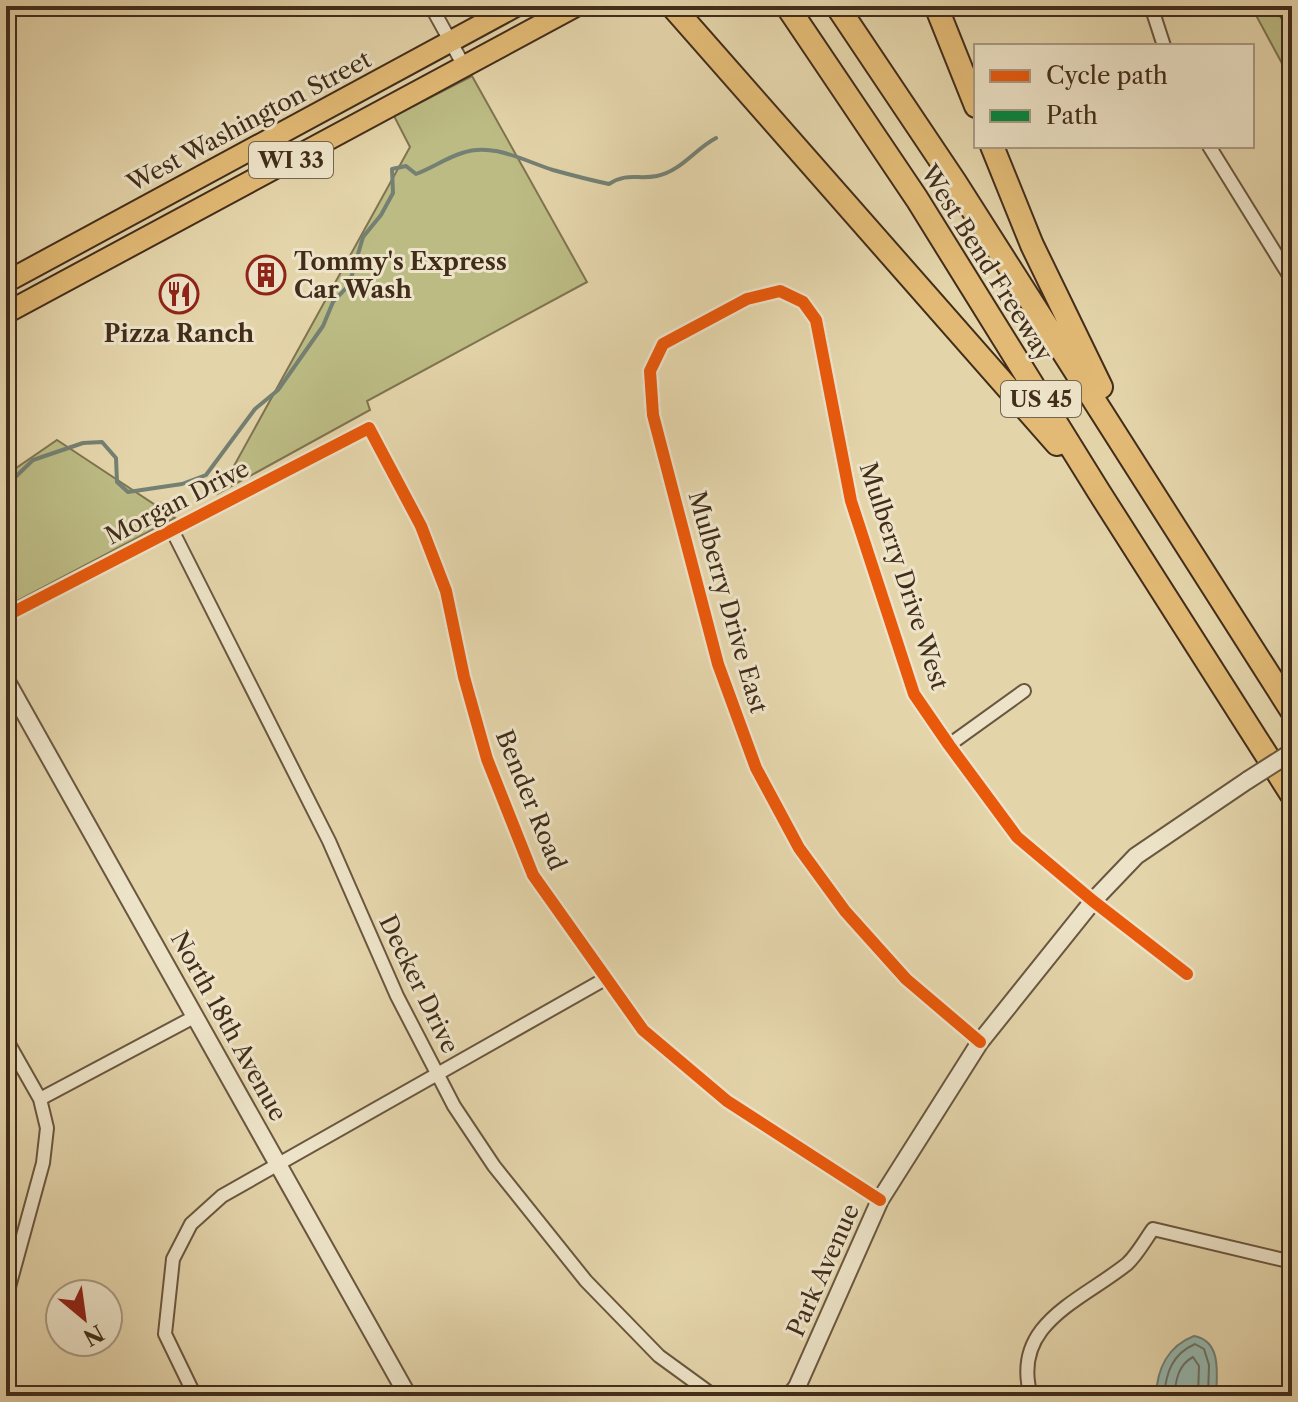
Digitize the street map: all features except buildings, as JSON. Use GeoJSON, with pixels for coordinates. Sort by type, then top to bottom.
{"type":"FeatureCollection","features":[{"type":"Feature","properties":{"kind":"highway"},"geometry":{"type":"LineString","coordinates":[[672,6],[1099,492]]}},
{"type":"Feature","properties":{"kind":"highway","name":"West Bend Freeway"},"geometry":{"type":"LineString","coordinates":[[787,6],[917,199],[1292,795]]}},
{"type":"Feature","properties":{"kind":"highway","name":"West Bend Freeway"},"geometry":{"type":"LineString","coordinates":[[837,6],[955,182],[1292,711]]}},
{"type":"Feature","properties":{"kind":"highway"},"geometry":{"type":"LineString","coordinates":[[936,6],[974,101]]}},
{"type":"Feature","properties":{"kind":"highway"},"geometry":{"type":"LineString","coordinates":[[993,148],[1032,245],[1114,413],[1130,454]]}},
{"type":"Feature","properties":{"kind":"main road","name":"West Washington Street"},"geometry":{"type":"LineString","coordinates":[[6,282],[516,6]]}},
{"type":"Feature","properties":{"kind":"main road","name":"WI 33"},"geometry":{"type":"LineString","coordinates":[[6,313],[576,6]]}},
{"type":"Feature","properties":{"kind":"street"},"geometry":{"type":"LineString","coordinates":[[431,6],[464,66]]}},
{"type":"Feature","properties":{"kind":"street"},"geometry":{"type":"LineString","coordinates":[[1151,6],[1163,44]]}},
{"type":"Feature","properties":{"kind":"street"},"geometry":{"type":"LineString","coordinates":[[1210,148],[1292,280]]}},
{"type":"Feature","properties":{"kind":"street","name":"Mulberry Drive East"},"geometry":{"type":"LineString","coordinates":[[803,302],[780,291],[747,299],[663,344],[650,371],[653,415],[718,664],[756,768],[799,848],[845,911],[906,979],[980,1042]]}},
{"type":"Feature","properties":{"kind":"street","name":"Mulberry Drive West"},"geometry":{"type":"LineString","coordinates":[[803,302],[816,320],[851,501],[914,694],[1017,837],[1187,974]]}},
{"type":"Feature","properties":{"kind":"street","name":"Morgan Drive"},"geometry":{"type":"LineString","coordinates":[[6,616],[369,428]]}},
{"type":"Feature","properties":{"kind":"street","name":"Bender Road"},"geometry":{"type":"LineString","coordinates":[[369,428],[421,526],[446,591],[464,677],[487,759],[533,875],[643,1030],[727,1101],[880,1200]]}},
{"type":"Feature","properties":{"kind":"street","name":"Decker Drive"},"geometry":{"type":"LineString","coordinates":[[172,530],[329,841],[397,996],[454,1106],[494,1166],[586,1281],[659,1356],[714,1396]]}},
{"type":"Feature","properties":{"kind":"street","name":"North 18th Avenue"},"geometry":{"type":"LineString","coordinates":[[6,680],[408,1396]]}},
{"type":"Feature","properties":{"kind":"street"},"geometry":{"type":"LineString","coordinates":[[949,745],[1024,691]]}},
{"type":"Feature","properties":{"kind":"street","name":"Park Avenue"},"geometry":{"type":"LineString","coordinates":[[790,1396],[797,1387],[880,1200],[980,1042],[1093,901],[1136,856],[1292,752]]}},
{"type":"Feature","properties":{"kind":"street"},"geometry":{"type":"LineString","coordinates":[[193,1395],[165,1334],[173,1259],[191,1224],[222,1196],[605,979]]}},
{"type":"Feature","properties":{"kind":"street"},"geometry":{"type":"LineString","coordinates":[[40,1099],[196,1016]]}},
{"type":"Feature","properties":{"kind":"street"},"geometry":{"type":"LineString","coordinates":[[6,1039],[40,1099],[47,1128],[43,1163],[6,1298]]}},
{"type":"Feature","properties":{"kind":"street"},"geometry":{"type":"LineString","coordinates":[[1031,1396],[1028,1351],[1047,1321],[1130,1261],[1153,1229],[1292,1262]]}},
{"type":"Feature","properties":{"kind":"shaded area"},"geometry":{"type":"Polygon","coordinates":[[[1251,6],[1292,6],[1292,82],[1251,6]]]}},
{"type":"Feature","properties":{"kind":"shaded area"},"geometry":{"type":"Polygon","coordinates":[[[472,76],[587,282],[367,401],[370,410],[219,493],[410,147],[394,116],[472,76]]]}},
{"type":"Feature","properties":{"kind":"shaded area"},"geometry":{"type":"Polygon","coordinates":[[[57,440],[175,518],[6,607],[6,475],[57,440]]]}},
{"type":"Feature","properties":{"kind":"water"},"geometry":{"type":"Polygon","coordinates":[[[1194,1336],[1203,1339],[1214,1351],[1216,1396],[1156,1396],[1162,1368],[1171,1352],[1194,1336]]]}},
{"type":"Feature","properties":{"kind":"waterway"},"geometry":{"type":"LineString","coordinates":[[6,486],[33,460],[83,443],[102,442],[116,458],[117,482],[128,492],[182,484],[206,475],[255,409],[278,390],[323,326],[333,302],[349,285],[363,237],[381,215],[393,193],[392,169],[406,166],[416,174],[462,153],[485,150],[609,184],[622,178],[666,173],[716,138]]}},
{"type":"Feature","properties":{"kind":"marked path"},"geometry":{"type":"LineString","coordinates":[[1283,6],[1284,15],[1292,24]]}},
{"type":"Feature","properties":{"kind":"cycle path"},"geometry":{"type":"LineString","coordinates":[[980,1042],[906,979],[845,911],[799,848],[756,768],[718,664],[653,415],[650,371],[663,344],[747,299],[780,291],[803,302],[816,320],[851,501],[914,694],[1017,837],[1187,974]]}},
{"type":"Feature","properties":{"kind":"cycle path"},"geometry":{"type":"LineString","coordinates":[[6,616],[369,428],[421,526],[446,591],[464,677],[487,759],[533,875],[643,1030],[727,1101],[880,1200]]}},
{"type":"Feature","properties":{"kind":"place","name":"Tommy's Express Car Wash"},"geometry":{"type":"Point","coordinates":[266,275]}},
{"type":"Feature","properties":{"kind":"place","name":"Pizza Ranch"},"geometry":{"type":"Point","coordinates":[179,294]}}]}
